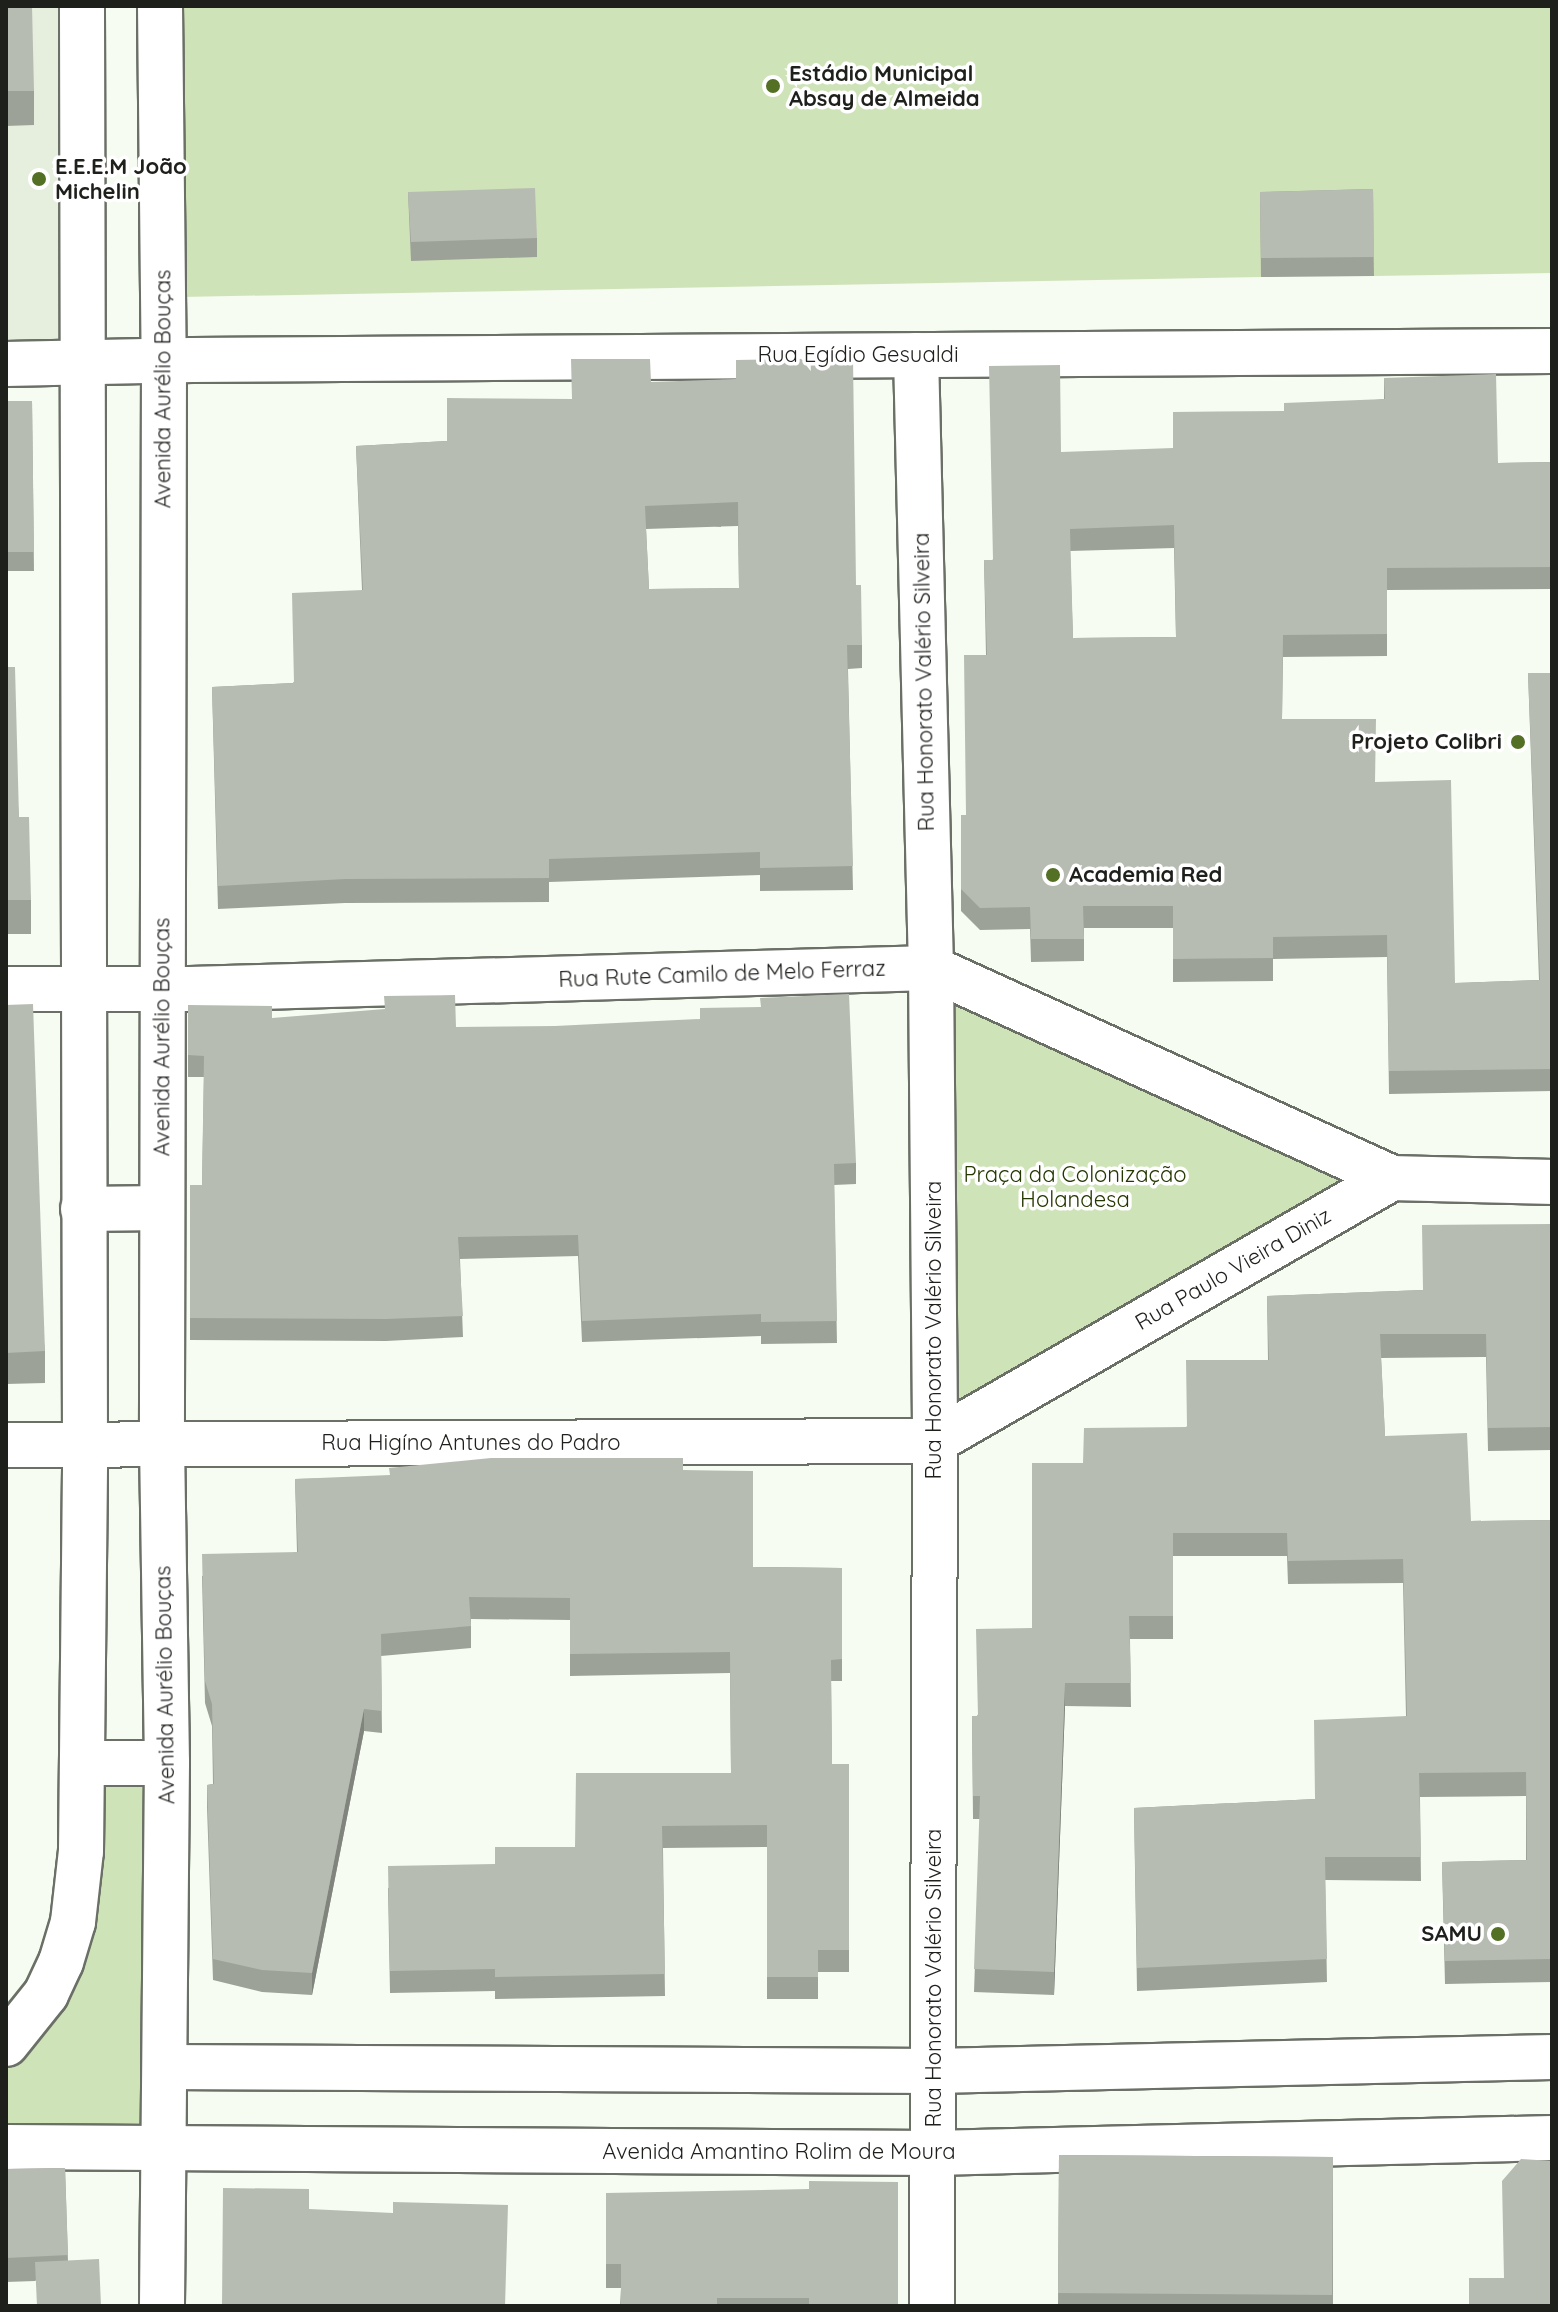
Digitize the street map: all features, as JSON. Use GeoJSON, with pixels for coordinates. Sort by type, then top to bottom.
{"type":"FeatureCollection","features":[{"type":"Feature","properties":{"kind":"street"},"geometry":{"type":"LineString","coordinates":[[6,2044],[46,1994],[61,1962],[73,1922],[81,1851],[85,1443],[82,6]]}},
{"type":"Feature","properties":{"kind":"street","name":"Avenida Aurélio Bouças"},"geometry":{"type":"LineString","coordinates":[[160,6],[164,361],[162,1444],[167,1763],[162,2306]]}},
{"type":"Feature","properties":{"kind":"street","name":"Rua Egídio Gesualdi"},"geometry":{"type":"LineString","coordinates":[[6,364],[1552,351]]}},
{"type":"Feature","properties":{"kind":"street","name":"Rua Honorato Valério Silveira"},"geometry":{"type":"LineString","coordinates":[[916,355],[931,968],[935,1441],[932,2306]]}},
{"type":"Feature","properties":{"kind":"street","name":"Rua Rute Camilo de Melo Ferraz"},"geometry":{"type":"LineString","coordinates":[[6,989],[161,990],[931,968],[1392,1178]]}},
{"type":"Feature","properties":{"kind":"street"},"geometry":{"type":"LineString","coordinates":[[1392,1178],[1552,1182]]}},
{"type":"Feature","properties":{"kind":"street","name":"Rua Paulo Vieira Diniz"},"geometry":{"type":"LineString","coordinates":[[935,1441],[1392,1178]]}},
{"type":"Feature","properties":{"kind":"street"},"geometry":{"type":"LineString","coordinates":[[83,1209],[162,1208]]}},
{"type":"Feature","properties":{"kind":"street","name":"Rua Higíno Antunes do Padro"},"geometry":{"type":"LineString","coordinates":[[6,1445],[935,1441]]}},
{"type":"Feature","properties":{"kind":"street"},"geometry":{"type":"LineString","coordinates":[[83,1763],[167,1763]]}},
{"type":"Feature","properties":{"kind":"street"},"geometry":{"type":"LineString","coordinates":[[165,2067],[934,2071],[1552,2057]]}},
{"type":"Feature","properties":{"kind":"street","name":"Avenida Amantino Rolim de Moura"},"geometry":{"type":"LineString","coordinates":[[6,2147],[933,2153],[1552,2138]]}},
{"type":"Feature","properties":{"kind":"shaded area","name":"E.E.E.M João Michelin"},"geometry":{"type":"Polygon","coordinates":[[[6,6],[71,6],[75,353],[6,353],[6,6]]]}},
{"type":"Feature","properties":{"kind":"green space"},"geometry":{"type":"Polygon","coordinates":[[[176,6],[1552,6],[1552,273],[1374,276],[1373,209],[1261,211],[1261,277],[181,297],[176,6]]]}},
{"type":"Feature","properties":{"kind":"green space","name":"Praça da Colonização Holandesa"},"geometry":{"type":"Polygon","coordinates":[[[938,977],[1357,1177],[951,1408],[938,977]]]}},
{"type":"Feature","properties":{"kind":"green space"},"geometry":{"type":"Polygon","coordinates":[[[90,1771],[159,1771],[155,2143],[6,2140],[6,2056],[20,2046],[90,1771]]]}},
{"type":"Feature","properties":{"kind":"building"},"geometry":{"type":"Polygon","coordinates":[[[6,6],[32,6],[34,91],[6,91],[6,6]]]}},
{"type":"Feature","properties":{"kind":"building"},"geometry":{"type":"Polygon","coordinates":[[[535,188],[537,238],[411,242],[408,192],[535,188]]]}},
{"type":"Feature","properties":{"kind":"building"},"geometry":{"type":"Polygon","coordinates":[[[1373,189],[1374,257],[1261,258],[1260,192],[1373,189]]]}},
{"type":"Feature","properties":{"kind":"building"},"geometry":{"type":"Polygon","coordinates":[[[853,358],[856,585],[861,585],[862,645],[847,645],[853,866],[760,868],[760,852],[549,859],[549,878],[345,879],[218,886],[212,687],[294,683],[292,593],[363,590],[356,446],[447,441],[447,398],[572,399],[571,359],[650,359],[651,382],[736,379],[736,360],[853,358]],[[738,502],[645,506],[649,589],[739,588],[738,502]]]}},
{"type":"Feature","properties":{"kind":"building"},"geometry":{"type":"Polygon","coordinates":[[[1060,365],[1061,452],[1173,448],[1173,412],[1284,411],[1284,403],[1385,399],[1384,378],[1496,374],[1498,463],[1552,462],[1552,567],[1387,568],[1387,634],[1283,635],[1282,719],[1376,719],[1375,782],[1451,780],[1455,983],[1540,980],[1528,673],[1552,673],[1552,1069],[1389,1071],[1387,935],[1273,937],[1273,958],[1173,959],[1173,906],[1083,906],[1084,939],[1031,939],[1030,907],[980,908],[961,889],[961,815],[966,815],[964,655],[987,655],[984,560],[993,560],[989,366],[1060,365]],[[1174,525],[1070,529],[1073,638],[1176,637],[1174,525]]]}},
{"type":"Feature","properties":{"kind":"building"},"geometry":{"type":"Polygon","coordinates":[[[6,401],[32,401],[34,552],[6,552],[6,401]]]}},
{"type":"Feature","properties":{"kind":"building"},"geometry":{"type":"Polygon","coordinates":[[[6,667],[15,667],[19,817],[29,817],[31,900],[6,900],[6,667]]]}},
{"type":"Feature","properties":{"kind":"building"},"geometry":{"type":"Polygon","coordinates":[[[849,994],[856,1163],[834,1164],[837,1321],[761,1322],[761,1314],[582,1321],[578,1235],[458,1237],[463,1316],[386,1319],[190,1318],[190,1185],[202,1185],[204,1056],[188,1055],[188,1005],[272,1006],[272,1018],[385,1009],[384,996],[455,995],[456,1027],[555,1026],[700,1019],[700,1008],[761,1007],[760,998],[849,994]]]}},
{"type":"Feature","properties":{"kind":"building"},"geometry":{"type":"Polygon","coordinates":[[[33,1004],[45,1351],[6,1353],[6,1005],[33,1004]]]}},
{"type":"Feature","properties":{"kind":"building"},"geometry":{"type":"Polygon","coordinates":[[[1552,1224],[1552,1427],[1488,1428],[1486,1334],[1380,1334],[1385,1436],[1467,1433],[1471,1521],[1552,1520],[1552,1959],[1445,1961],[1442,1862],[1527,1860],[1526,1772],[1419,1773],[1421,1857],[1325,1857],[1327,1959],[1137,1968],[1134,1808],[1315,1799],[1314,1720],[1407,1716],[1403,1559],[1288,1561],[1287,1533],[1173,1533],[1173,1616],[1129,1616],[1131,1683],[1065,1683],[1054,1972],[974,1969],[980,1796],[973,1796],[972,1716],[978,1716],[976,1629],[1032,1628],[1032,1463],[1083,1463],[1084,1428],[1187,1427],[1186,1360],[1269,1360],[1267,1296],[1423,1290],[1422,1225],[1552,1224]]]}},
{"type":"Feature","properties":{"kind":"building"},"geometry":{"type":"Polygon","coordinates":[[[491,1458],[683,1458],[683,1470],[753,1471],[753,1567],[842,1568],[842,1659],[831,1660],[832,1764],[849,1764],[849,1950],[818,1950],[818,1977],[767,1977],[767,1825],[662,1826],[665,1974],[495,1977],[495,1969],[390,1971],[388,1866],[495,1864],[495,1847],[575,1847],[576,1773],[731,1773],[730,1652],[570,1654],[570,1598],[469,1597],[471,1626],[381,1634],[382,1711],[364,1709],[312,1973],[262,1970],[213,1959],[207,1785],[214,1784],[212,1704],[205,1681],[202,1554],[298,1552],[295,1479],[390,1475],[389,1468],[491,1458]]]}},
{"type":"Feature","properties":{"kind":"building"},"geometry":{"type":"Polygon","coordinates":[[[1059,2155],[1333,2157],[1332,2295],[1058,2293],[1059,2155]]]}},
{"type":"Feature","properties":{"kind":"building"},"geometry":{"type":"Polygon","coordinates":[[[1521,2159],[1552,2161],[1552,2306],[1469,2306],[1469,2278],[1504,2278],[1502,2181],[1521,2159]]]}},
{"type":"Feature","properties":{"kind":"building"},"geometry":{"type":"Polygon","coordinates":[[[65,2168],[68,2255],[6,2258],[6,2169],[65,2168]]]}},
{"type":"Feature","properties":{"kind":"building"},"geometry":{"type":"Polygon","coordinates":[[[809,2181],[898,2182],[898,2306],[809,2306],[809,2298],[717,2298],[717,2306],[621,2306],[621,2264],[606,2264],[606,2193],[809,2189],[809,2181]]]}},
{"type":"Feature","properties":{"kind":"building"},"geometry":{"type":"Polygon","coordinates":[[[223,2188],[309,2189],[309,2209],[393,2213],[393,2202],[508,2205],[505,2306],[222,2306],[223,2188]]]}},
{"type":"Feature","properties":{"kind":"building"},"geometry":{"type":"Polygon","coordinates":[[[99,2259],[101,2306],[37,2306],[35,2262],[99,2259]]]}},
{"type":"Feature","properties":{"kind":"place","name":"Estádio Municipal Absay de Almeida"},"geometry":{"type":"Point","coordinates":[773,86]}},
{"type":"Feature","properties":{"kind":"place","name":"E.E.E.M João Michelin"},"geometry":{"type":"Point","coordinates":[39,179]}},
{"type":"Feature","properties":{"kind":"place","name":"Projeto Colibri"},"geometry":{"type":"Point","coordinates":[1518,742]}},
{"type":"Feature","properties":{"kind":"place","name":"Academia Red"},"geometry":{"type":"Point","coordinates":[1053,875]}},
{"type":"Feature","properties":{"kind":"place","name":"SAMU"},"geometry":{"type":"Point","coordinates":[1498,1934]}}]}
